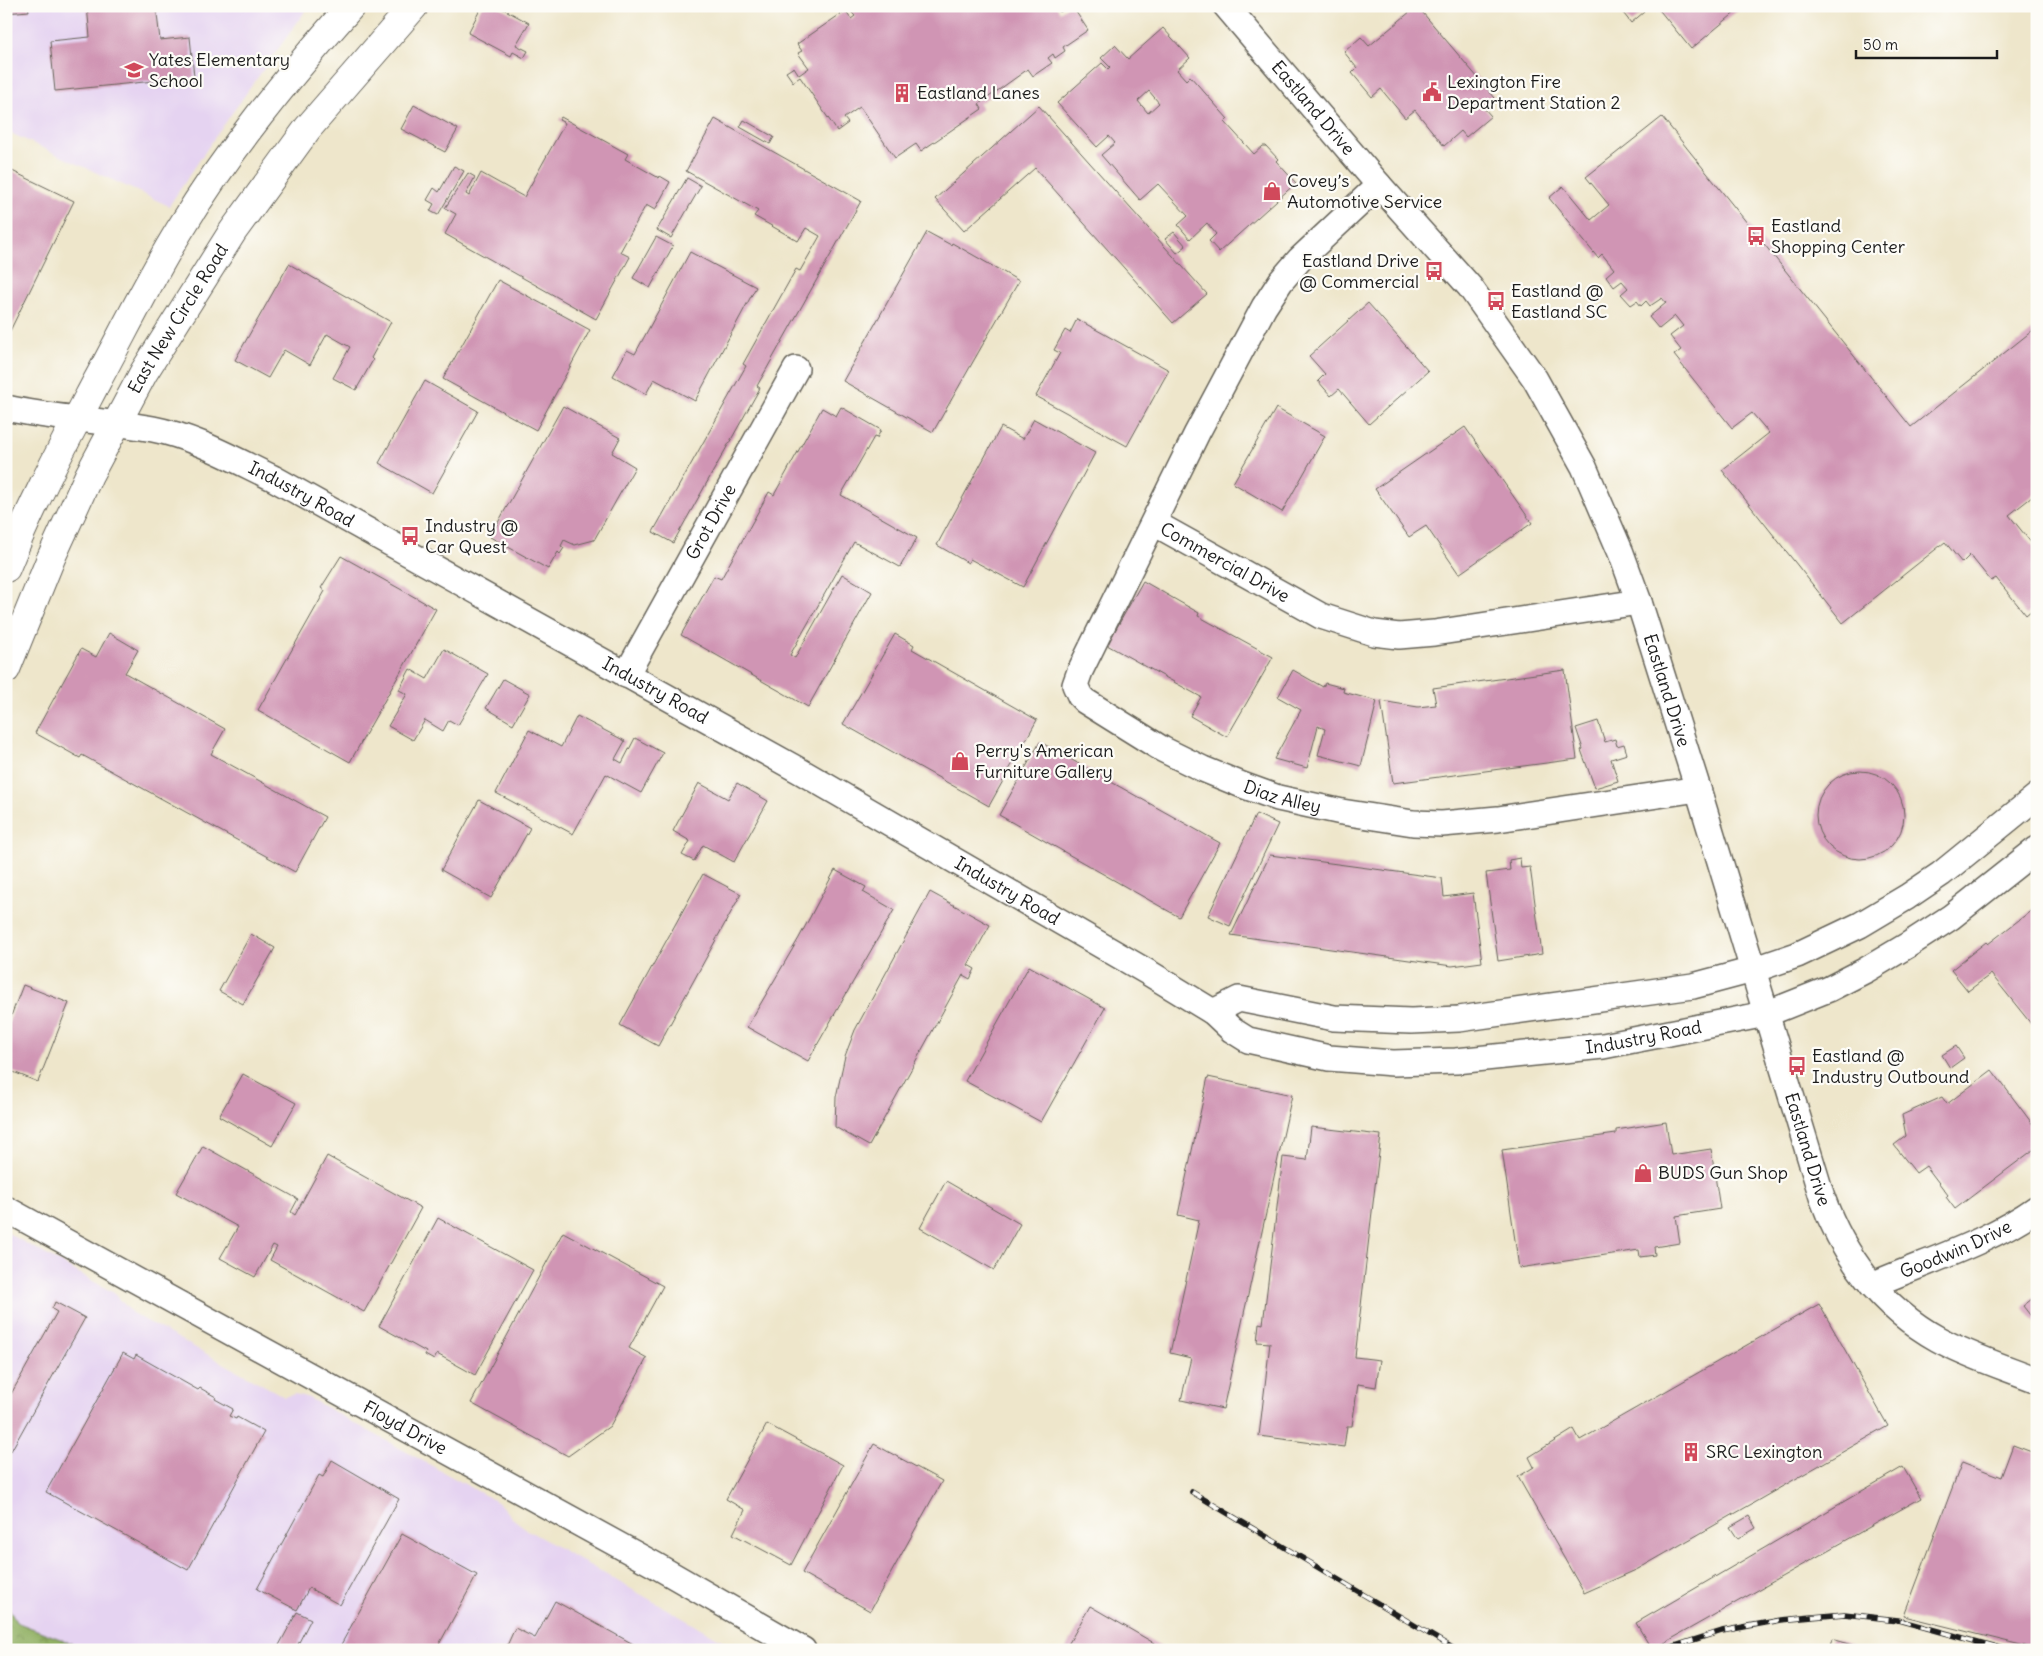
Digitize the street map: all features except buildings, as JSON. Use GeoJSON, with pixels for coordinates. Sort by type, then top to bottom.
{"type":"FeatureCollection","features":[{"type":"Feature","properties":{"kind":"highway"},"geometry":{"type":"LineString","coordinates":[[6,568],[54,462],[76,419],[179,231],[218,172],[302,61],[351,6]]}},
{"type":"Feature","properties":{"kind":"highway","name":"East New Circle Road"},"geometry":{"type":"LineString","coordinates":[[6,669],[62,533],[89,475],[144,372],[233,231],[308,128],[414,6]]}},
{"type":"Feature","properties":{"kind":"street","name":"Eastland Drive"},"geometry":{"type":"LineString","coordinates":[[1226,6],[1379,185],[1450,264],[1504,334],[1535,379],[1565,430],[1621,553],[1698,789],[1832,1223],[1856,1265],[1886,1301],[1918,1327],[1970,1354],[2037,1380]]}},
{"type":"Feature","properties":{"kind":"street","name":"Commercial Drive"},"geometry":{"type":"LineString","coordinates":[[1379,185],[1318,240],[1281,281],[1264,307],[1197,433],[1154,523],[1321,616],[1374,633],[1399,636],[1434,633],[1638,602]]}},
{"type":"Feature","properties":{"kind":"street","name":"Grot Drive"},"geometry":{"type":"LineString","coordinates":[[626,675],[796,369]]}},
{"type":"Feature","properties":{"kind":"street","name":"Industry Road"},"geometry":{"type":"LineString","coordinates":[[6,408],[30,414],[154,429],[209,448],[273,478],[800,771],[1141,968],[1213,1012],[1232,1030],[1248,1040],[1329,1058],[1393,1063],[1456,1061],[1603,1046],[1766,1014],[1836,985],[1908,945],[1951,916],[2037,848]]}},
{"type":"Feature","properties":{"kind":"street","name":"Diaz Alley"},"geometry":{"type":"LineString","coordinates":[[1154,523],[1080,671],[1075,685],[1080,696],[1085,701],[1162,749],[1203,769],[1278,798],[1342,812],[1413,823],[1442,824],[1498,819],[1698,789]]}},
{"type":"Feature","properties":{"kind":"street"},"geometry":{"type":"LineString","coordinates":[[1213,1012],[1239,999],[1334,1018],[1411,1021],[1458,1019],[1693,986],[1753,970],[1797,955],[1832,940],[1860,925],[1941,874],[2037,796]]}},
{"type":"Feature","properties":{"kind":"street","name":"Goodwin Drive"},"geometry":{"type":"LineString","coordinates":[[1872,1285],[1972,1244],[2024,1218],[2037,1208]]}},
{"type":"Feature","properties":{"kind":"street","name":"Floyd Drive"},"geometry":{"type":"LineString","coordinates":[[6,1209],[655,1565],[803,1650]]}},
{"type":"Feature","properties":{"kind":"shaded area","name":"Yates Elementary School"},"geometry":{"type":"Polygon","coordinates":[[[6,6],[309,6],[217,134],[169,206],[6,131],[6,6]]]}},
{"type":"Feature","properties":{"kind":"shaded area"},"geometry":{"type":"Polygon","coordinates":[[[6,1232],[114,1293],[132,1313],[285,1397],[295,1394],[309,1398],[499,1503],[511,1517],[529,1531],[739,1650],[89,1650],[16,1622],[6,1603],[6,1232]]]}},
{"type":"Feature","properties":{"kind":"green space"},"geometry":{"type":"Polygon","coordinates":[[[6,1603],[16,1622],[89,1650],[6,1650],[6,1603]]]}},
{"type":"Feature","properties":{"kind":"railway"},"geometry":{"type":"LineString","coordinates":[[1192,1492],[1456,1650]]}},
{"type":"Feature","properties":{"kind":"railway"},"geometry":{"type":"LineString","coordinates":[[1662,1650],[1722,1631],[1781,1620],[1844,1614],[1898,1620],[2007,1650]]}},
{"type":"Feature","properties":{"kind":"place","name":"Yates Elementary School"},"geometry":{"type":"Point","coordinates":[134,70]}},
{"type":"Feature","properties":{"kind":"place","name":"Lexington Fire Department Station 2"},"geometry":{"type":"Point","coordinates":[1432,92]}},
{"type":"Feature","properties":{"kind":"place","name":"Eastland Lanes"},"geometry":{"type":"Point","coordinates":[902,93]}},
{"type":"Feature","properties":{"kind":"place","name":"Covey’s Automotive Service"},"geometry":{"type":"Point","coordinates":[1272,191]}},
{"type":"Feature","properties":{"kind":"place","name":"Eastland Shopping Center"},"geometry":{"type":"Point","coordinates":[1756,236]}},
{"type":"Feature","properties":{"kind":"place","name":"Eastland Drive @ Commercial"},"geometry":{"type":"Point","coordinates":[1434,271]}},
{"type":"Feature","properties":{"kind":"place","name":"Eastland @ Eastland SC"},"geometry":{"type":"Point","coordinates":[1496,301]}},
{"type":"Feature","properties":{"kind":"place","name":"Industry @ Car Quest"},"geometry":{"type":"Point","coordinates":[410,536]}},
{"type":"Feature","properties":{"kind":"place","name":"Perry's American Furniture Gallery"},"geometry":{"type":"Point","coordinates":[960,761]}},
{"type":"Feature","properties":{"kind":"place","name":"Eastland @ Industry Outbound"},"geometry":{"type":"Point","coordinates":[1797,1066]}},
{"type":"Feature","properties":{"kind":"place","name":"BUDS Gun Shop"},"geometry":{"type":"Point","coordinates":[1643,1173]}},
{"type":"Feature","properties":{"kind":"place","name":"SRC Lexington"},"geometry":{"type":"Point","coordinates":[1691,1452]}}]}
